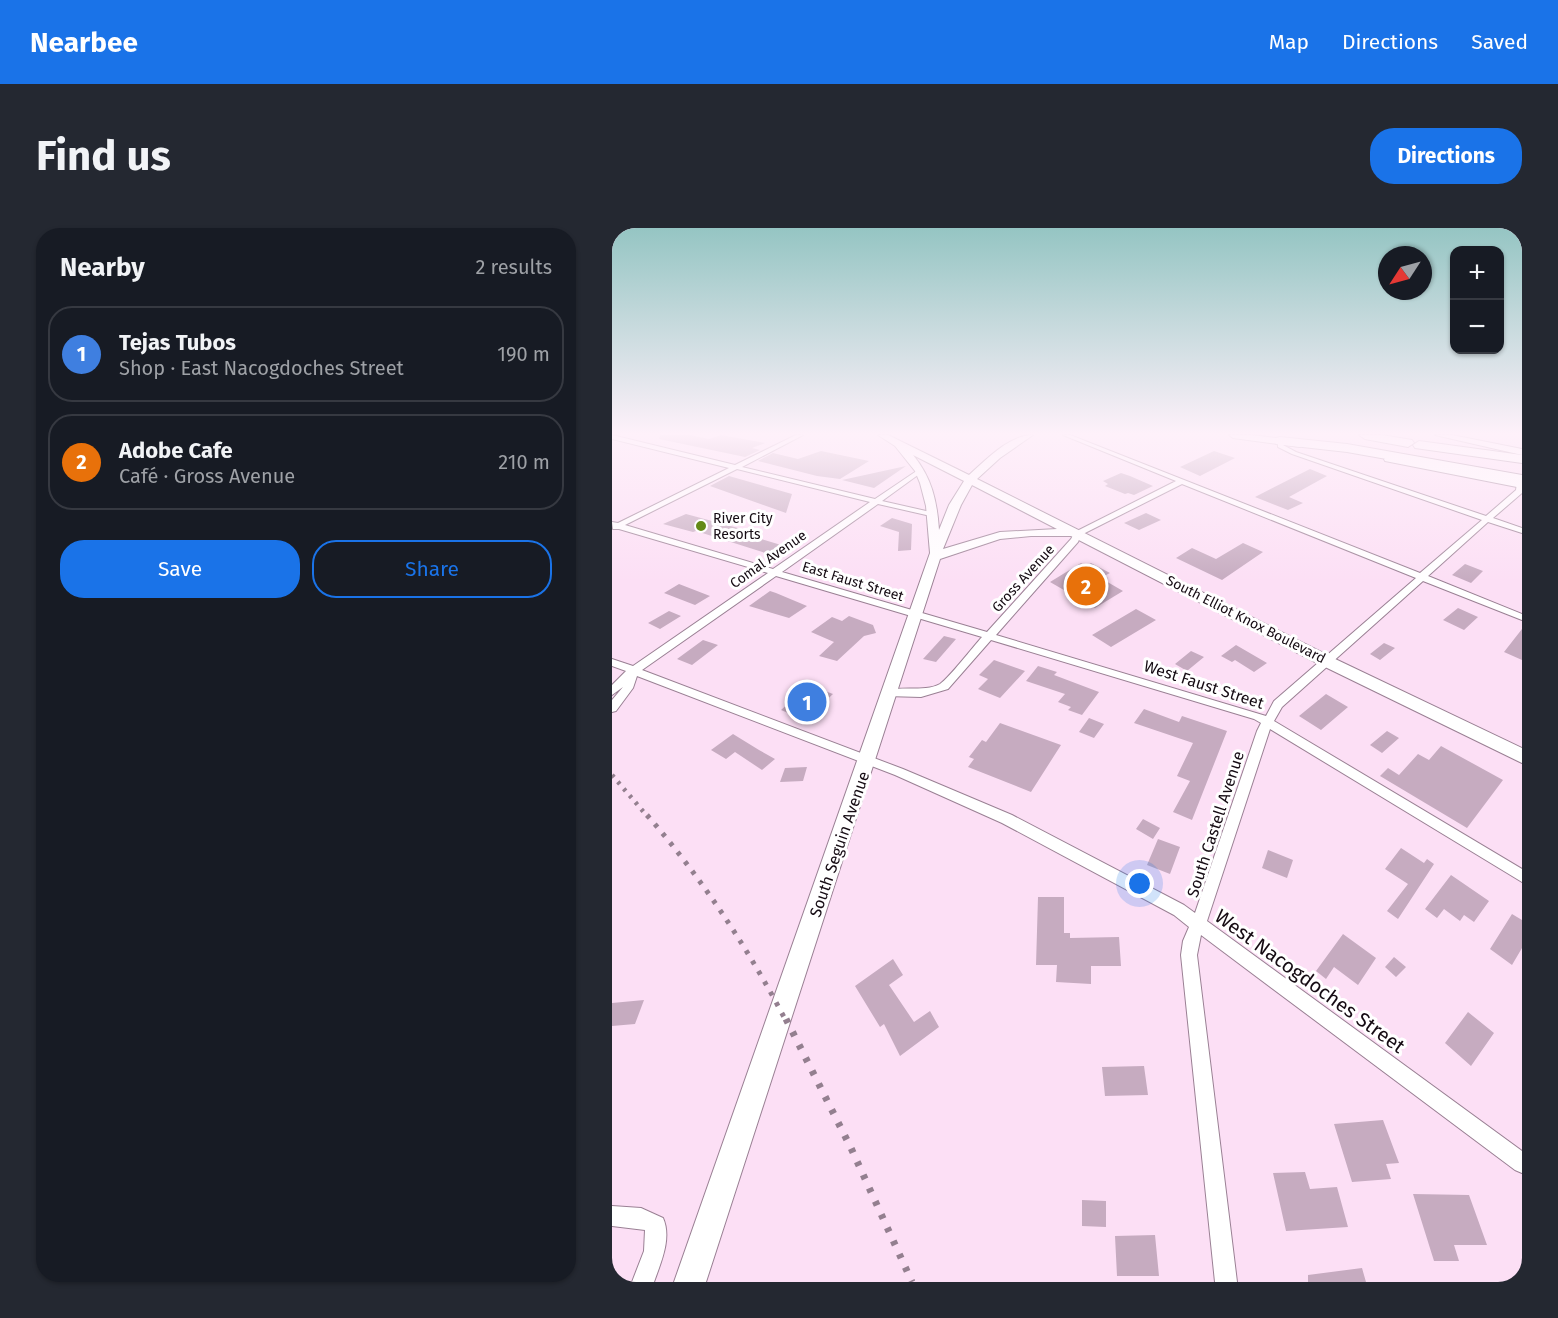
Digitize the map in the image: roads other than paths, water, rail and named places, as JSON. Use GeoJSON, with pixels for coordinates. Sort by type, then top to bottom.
{"type":"FeatureCollection","features":[{"type":"Feature","properties":{"kind":"main road"},"geometry":{"type":"LineString","coordinates":[[928,484],[932,498],[934,557],[1001,534],[1038,531],[1077,534]]}},
{"type":"Feature","properties":{"kind":"main road","name":"South Seguin Avenue"},"geometry":{"type":"LineString","coordinates":[[690,1282],[891,693],[914,614],[955,505],[968,484]]}},
{"type":"Feature","properties":{"kind":"main road","name":"South Elliot Knox Boulevard"},"geometry":{"type":"LineString","coordinates":[[981,484],[1326,661],[1522,756]]}},
{"type":"Feature","properties":{"kind":"street"},"geometry":{"type":"LineString","coordinates":[[614,526],[698,484]]}},
{"type":"Feature","properties":{"kind":"street"},"geometry":{"type":"LineString","coordinates":[[807,484],[932,515]]}},
{"type":"Feature","properties":{"kind":"street","name":"Comal Avenue"},"geometry":{"type":"LineString","coordinates":[[612,691],[633,671],[902,484]]}},
{"type":"Feature","properties":{"kind":"street","name":"Gross Avenue"},"geometry":{"type":"LineString","coordinates":[[891,693],[921,693],[944,686],[1075,540],[1077,534],[1176,484]]}},
{"type":"Feature","properties":{"kind":"street"},"geometry":{"type":"LineString","coordinates":[[1190,484],[1522,617]]}},
{"type":"Feature","properties":{"kind":"street"},"geometry":{"type":"LineString","coordinates":[[1384,484],[1522,531]]}},
{"type":"Feature","properties":{"kind":"street","name":"South Castell Avenue"},"geometry":{"type":"LineString","coordinates":[[1226,1282],[1191,973],[1191,941],[1268,722],[1278,704],[1519,491],[1520,484]]}},
{"type":"Feature","properties":{"kind":"street","name":"East Faust Street"},"geometry":{"type":"LineString","coordinates":[[614,526],[914,614]]}},
{"type":"Feature","properties":{"kind":"street","name":"West Faust Street"},"geometry":{"type":"LineString","coordinates":[[914,614],[1251,714],[1268,722],[1287,736],[1522,876]]}},
{"type":"Feature","properties":{"kind":"street","name":"West Nacogdoches Street"},"geometry":{"type":"LineString","coordinates":[[612,662],[899,772],[1048,839],[1179,910],[1522,1163]]}},
{"type":"Feature","properties":{"kind":"street","name":"Comal Avenue"},"geometry":{"type":"LineString","coordinates":[[612,708],[628,687],[633,671]]}},
{"type":"Feature","properties":{"kind":"street"},"geometry":{"type":"LineString","coordinates":[[612,1216],[648,1220],[656,1225],[654,1251],[643,1282]]}},
{"type":"Feature","properties":{"kind":"railway"},"geometry":{"type":"LineString","coordinates":[[612,775],[648,817]]}},
{"type":"Feature","properties":{"kind":"railway"},"geometry":{"type":"LineString","coordinates":[[647,815],[705,888],[756,967],[786,1021]]}},
{"type":"Feature","properties":{"kind":"railway"},"geometry":{"type":"LineString","coordinates":[[786,1019],[851,1148],[912,1282]]}},
{"type":"Feature","properties":{"kind":"place","name":"River City Resorts"},"geometry":{"type":"Point","coordinates":[701,526]}},
{"type":"Feature","properties":{"kind":"place","name":"Adobe Cafe"},"geometry":{"type":"Point","coordinates":[1086,586]}},
{"type":"Feature","properties":{"kind":"place","name":"Tejas Tubos"},"geometry":{"type":"Point","coordinates":[807,702]}}]}
